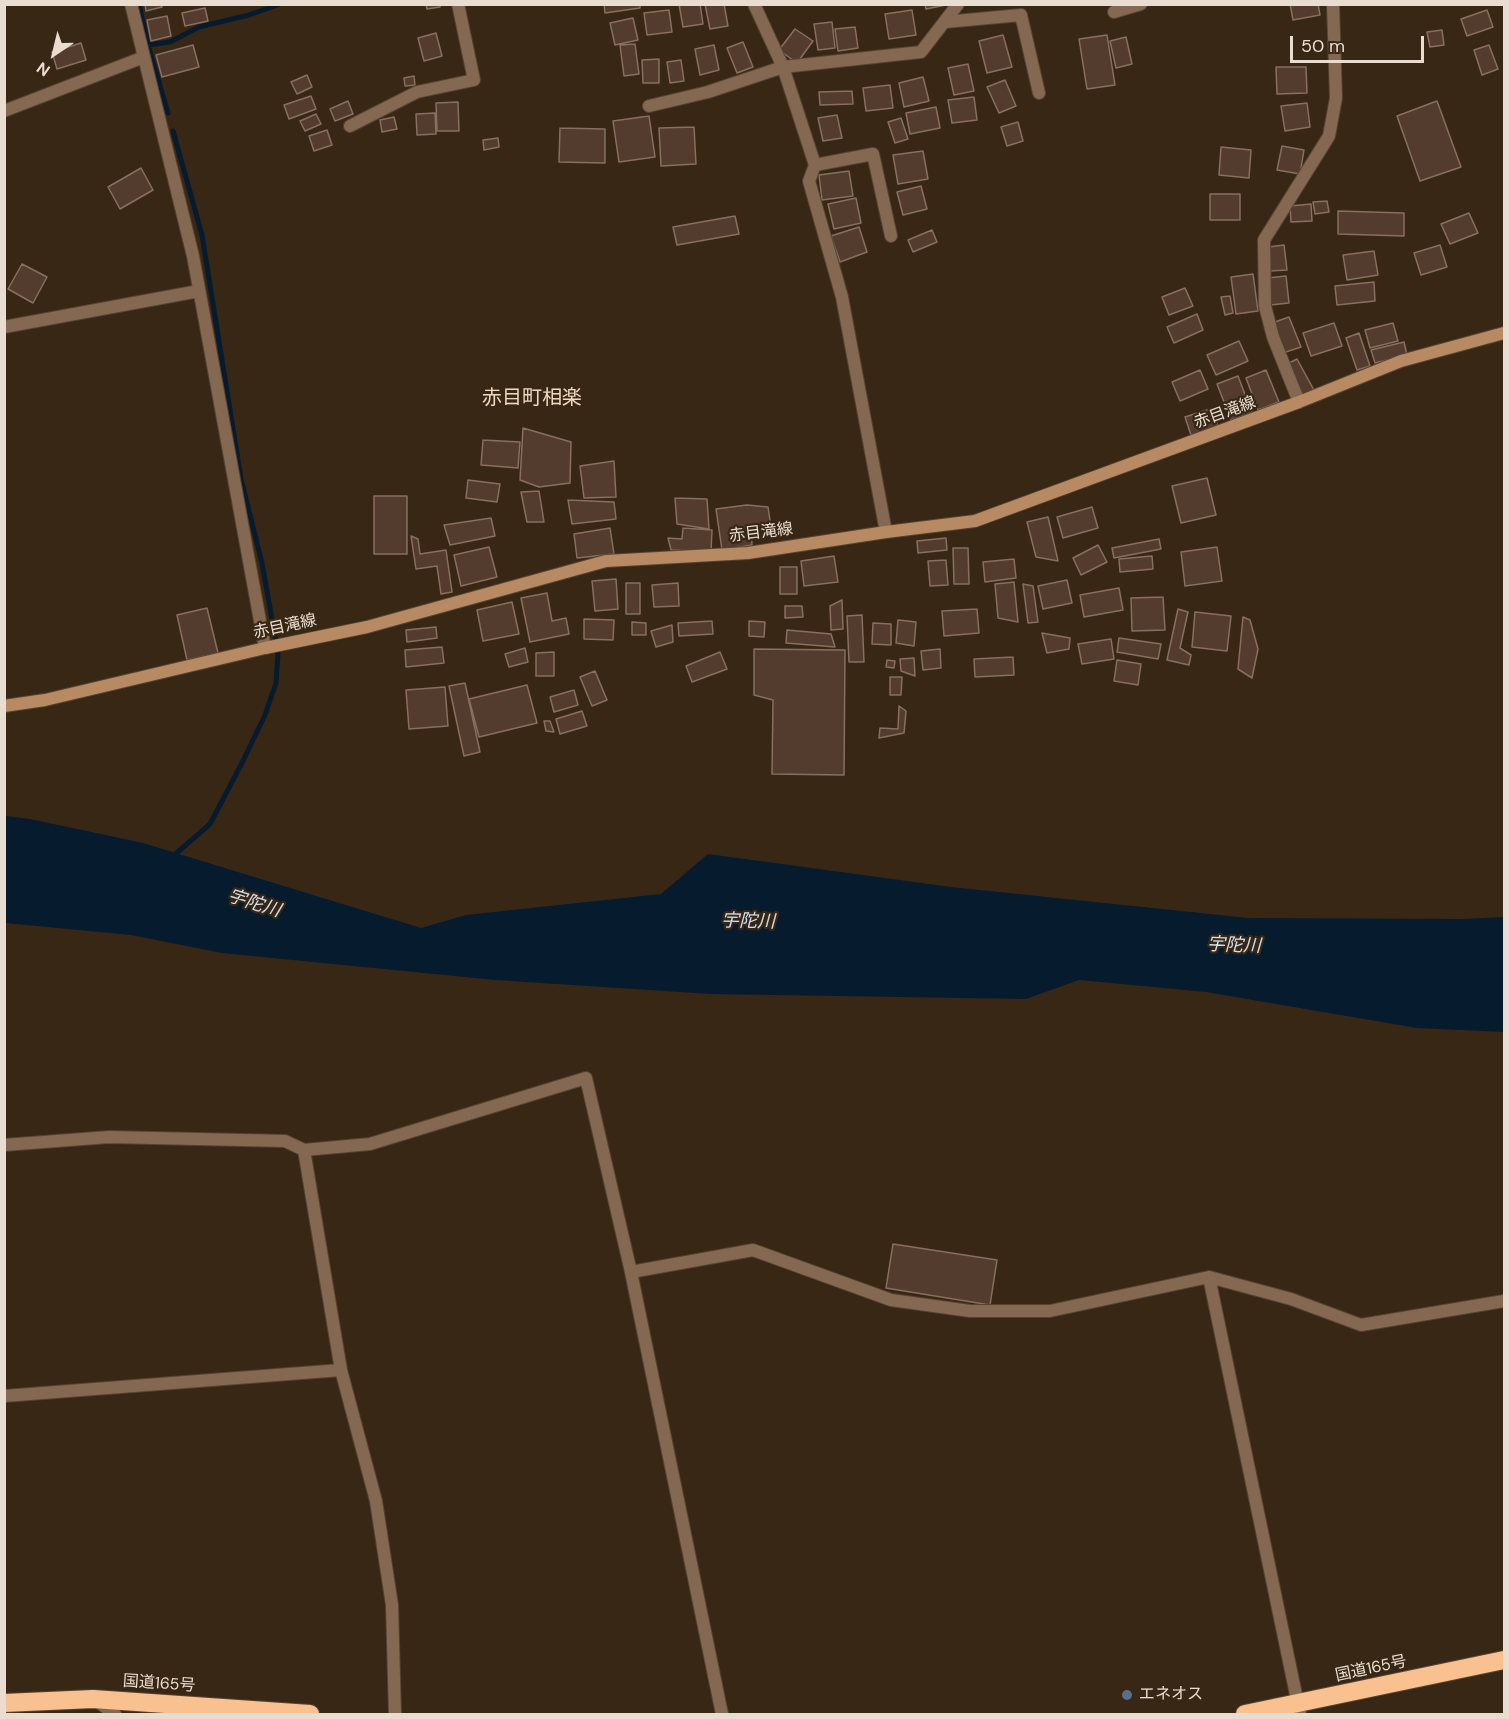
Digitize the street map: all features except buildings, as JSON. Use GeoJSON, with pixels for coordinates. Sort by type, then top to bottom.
{"type":"FeatureCollection","features":[{"type":"Feature","properties":{"kind":"highway","name":"国道165号"},"geometry":{"type":"LineString","coordinates":[[1245,1714],[1299,1709],[1504,1660]]}},
{"type":"Feature","properties":{"kind":"highway","name":"国道165号"},"geometry":{"type":"LineString","coordinates":[[4,1703],[93,1699],[310,1714]]}},
{"type":"Feature","properties":{"kind":"main road","name":"赤目滝線"},"geometry":{"type":"LineString","coordinates":[[4,706],[45,700],[265,648],[367,627],[606,561],[748,553],[975,521],[1299,402],[1401,361],[1504,333]]}},
{"type":"Feature","properties":{"kind":"street"},"geometry":{"type":"LineString","coordinates":[[132,4],[193,256],[265,648]]}},
{"type":"Feature","properties":{"kind":"street"},"geometry":{"type":"LineString","coordinates":[[350,126],[417,92],[474,81],[458,4]]}},
{"type":"Feature","properties":{"kind":"street"},"geometry":{"type":"LineString","coordinates":[[754,4],[783,67],[815,165],[809,181],[842,297],[886,532]]}},
{"type":"Feature","properties":{"kind":"street"},"geometry":{"type":"LineString","coordinates":[[649,106],[708,92],[783,67],[921,52],[958,4]]}},
{"type":"Feature","properties":{"kind":"street"},"geometry":{"type":"LineString","coordinates":[[1114,12],[1141,4]]}},
{"type":"Feature","properties":{"kind":"street"},"geometry":{"type":"LineString","coordinates":[[1299,402],[1273,337],[1265,306],[1264,240],[1329,136],[1336,98],[1333,4]]}},
{"type":"Feature","properties":{"kind":"street"},"geometry":{"type":"LineString","coordinates":[[945,22],[1021,15],[1039,93]]}},
{"type":"Feature","properties":{"kind":"street"},"geometry":{"type":"LineString","coordinates":[[4,111],[144,57]]}},
{"type":"Feature","properties":{"kind":"street"},"geometry":{"type":"LineString","coordinates":[[815,165],[873,154],[891,236]]}},
{"type":"Feature","properties":{"kind":"street"},"geometry":{"type":"LineString","coordinates":[[4,327],[199,291]]}},
{"type":"Feature","properties":{"kind":"street"},"geometry":{"type":"LineString","coordinates":[[4,1145],[109,1137],[285,1141],[304,1150],[370,1144],[586,1078],[631,1272],[722,1714]]}},
{"type":"Feature","properties":{"kind":"street"},"geometry":{"type":"LineString","coordinates":[[304,1150],[341,1370],[376,1501],[392,1605],[395,1714]]}},
{"type":"Feature","properties":{"kind":"street"},"geometry":{"type":"LineString","coordinates":[[631,1272],[753,1250],[891,1300],[970,1311],[1050,1311],[1209,1277],[1291,1299],[1361,1325],[1504,1301]]}},
{"type":"Feature","properties":{"kind":"street"},"geometry":{"type":"LineString","coordinates":[[1209,1277],[1299,1709]]}},
{"type":"Feature","properties":{"kind":"street"},"geometry":{"type":"LineString","coordinates":[[4,1396],[341,1370]]}},
{"type":"Feature","properties":{"kind":"street"},"geometry":{"type":"LineString","coordinates":[[93,1699],[115,1714]]}},
{"type":"Feature","properties":{"kind":"water","name":"宇陀川"},"geometry":{"type":"Polygon","coordinates":[[[5,816],[30,819],[143,843],[421,928],[466,915],[661,894],[708,854],[951,887],[1248,918],[1462,919],[1504,917],[1504,1032],[1417,1028],[1206,992],[1079,980],[1026,999],[711,994],[495,980],[222,953],[131,935],[5,923],[5,816]]]}},
{"type":"Feature","properties":{"kind":"waterway"},"geometry":{"type":"LineString","coordinates":[[139,4],[148,45]]}},
{"type":"Feature","properties":{"kind":"waterway"},"geometry":{"type":"LineString","coordinates":[[168,113],[148,45],[170,42],[199,27],[249,15],[280,4]]}},
{"type":"Feature","properties":{"kind":"waterway"},"geometry":{"type":"LineString","coordinates":[[172,857],[210,824],[243,761],[265,715],[276,683],[278,653],[262,563],[241,479],[202,235],[173,131]]}},
{"type":"Feature","properties":{"kind":"place","name":"エネオス"},"geometry":{"type":"Point","coordinates":[1127,1695]}},
{"type":"Feature","properties":{"kind":"district","name":"赤目町相楽"},"geometry":{"type":"Point","coordinates":[532,399]}}]}
